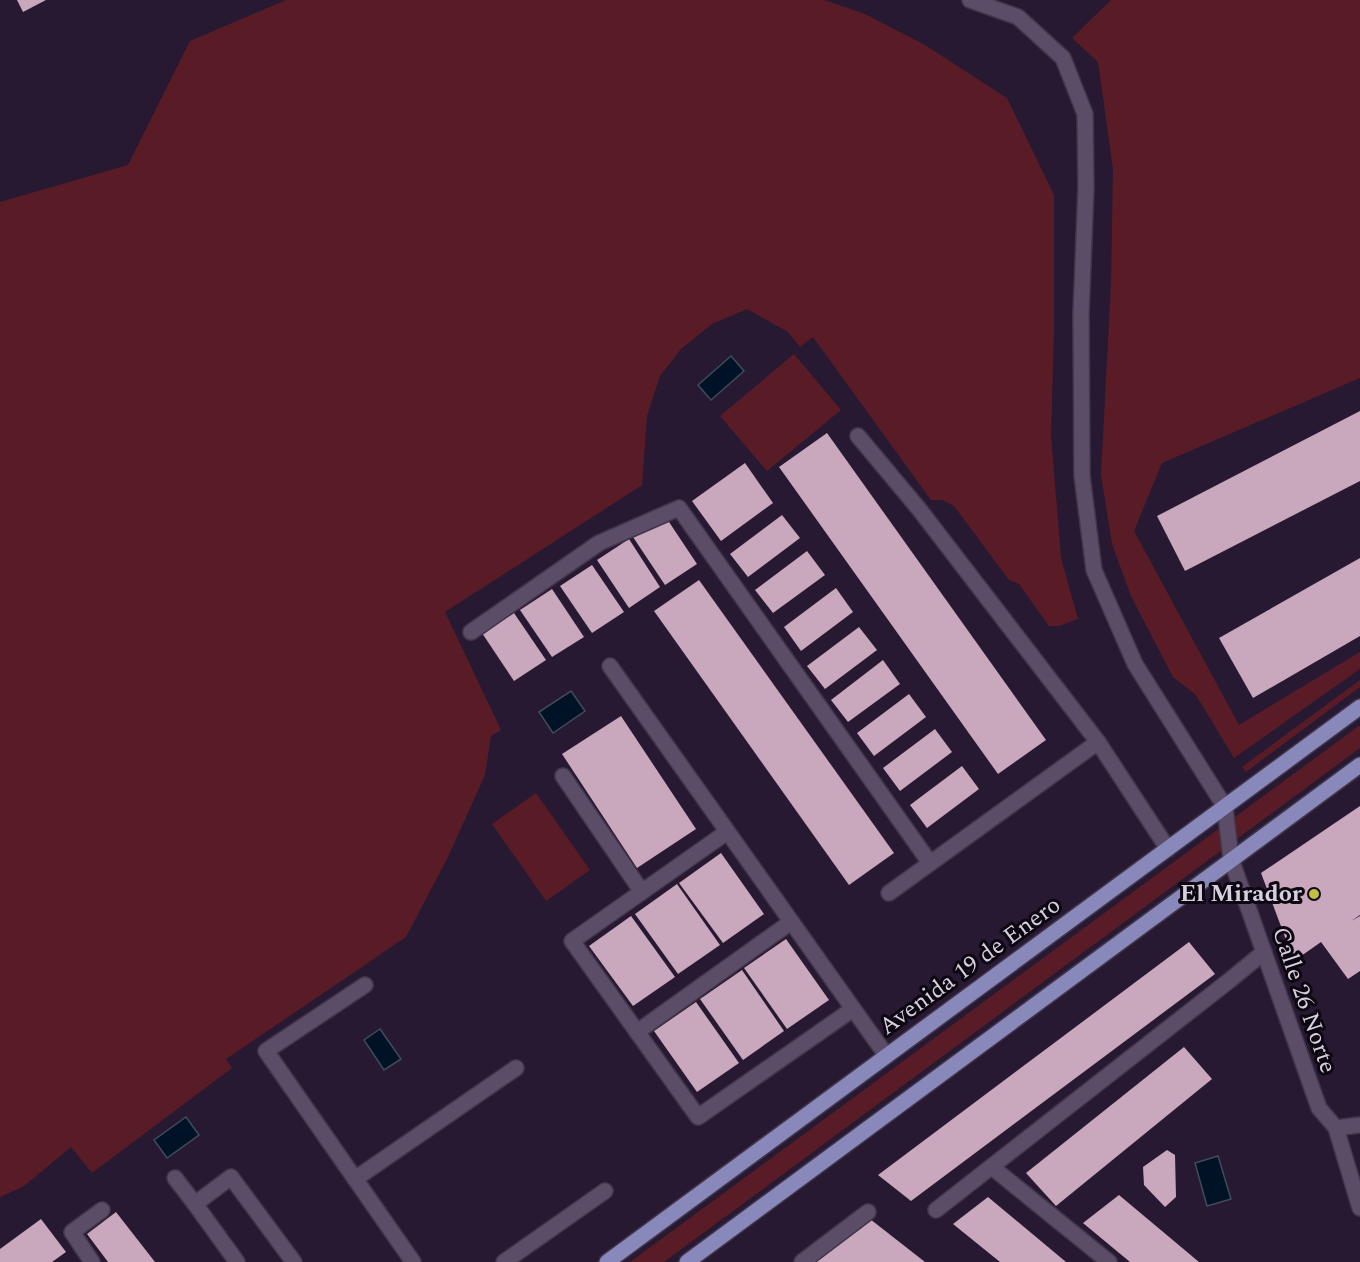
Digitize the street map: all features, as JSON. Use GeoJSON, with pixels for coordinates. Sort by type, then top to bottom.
{"type":"FeatureCollection","features":[{"type":"Feature","properties":{"kind":"main road","name":"Avenida 19 de Enero"},"geometry":{"type":"LineString","coordinates":[[607,1262],[1360,706]]}},
{"type":"Feature","properties":{"kind":"main road"},"geometry":{"type":"LineString","coordinates":[[687,1262],[1360,765]]}},
{"type":"Feature","properties":{"kind":"street"},"geometry":{"type":"LineString","coordinates":[[970,0],[1018,17],[1063,58],[1085,114],[1086,187],[1081,314],[1082,476],[1094,570],[1135,664],[1224,807]]}},
{"type":"Feature","properties":{"kind":"street"},"geometry":{"type":"LineString","coordinates":[[858,436],[918,509],[1098,742],[1168,849]]}},
{"type":"Feature","properties":{"kind":"street"},"geometry":{"type":"LineString","coordinates":[[471,632],[599,543],[679,508],[930,863]]}},
{"type":"Feature","properties":{"kind":"street"},"geometry":{"type":"LineString","coordinates":[[610,666],[886,1055]]}},
{"type":"Feature","properties":{"kind":"street"},"geometry":{"type":"LineString","coordinates":[[889,893],[1098,742]]}},
{"type":"Feature","properties":{"kind":"street"},"geometry":{"type":"LineString","coordinates":[[563,776],[642,892]]}},
{"type":"Feature","properties":{"kind":"street","name":"Calle 26 Norte"},"geometry":{"type":"LineString","coordinates":[[1224,807],[1231,859],[1318,1108],[1336,1128]]}},
{"type":"Feature","properties":{"kind":"street"},"geometry":{"type":"LineString","coordinates":[[727,832],[572,941],[698,1117],[853,1009]]}},
{"type":"Feature","properties":{"kind":"street"},"geometry":{"type":"LineString","coordinates":[[637,1032],[791,922]]}},
{"type":"Feature","properties":{"kind":"street"},"geometry":{"type":"LineString","coordinates":[[936,1210],[993,1168],[1264,952]]}},
{"type":"Feature","properties":{"kind":"street"},"geometry":{"type":"LineString","coordinates":[[365,985],[266,1051],[413,1262]]}},
{"type":"Feature","properties":{"kind":"street"},"geometry":{"type":"LineString","coordinates":[[355,1179],[516,1068]]}},
{"type":"Feature","properties":{"kind":"street"},"geometry":{"type":"LineString","coordinates":[[1360,1125],[1336,1128],[1360,1208]]}},
{"type":"Feature","properties":{"kind":"street"},"geometry":{"type":"LineString","coordinates":[[993,1168],[1109,1262]]}},
{"type":"Feature","properties":{"kind":"street"},"geometry":{"type":"LineString","coordinates":[[195,1204],[231,1177],[294,1262]]}},
{"type":"Feature","properties":{"kind":"street"},"geometry":{"type":"LineString","coordinates":[[175,1178],[237,1262]]}},
{"type":"Feature","properties":{"kind":"street"},"geometry":{"type":"LineString","coordinates":[[504,1262],[605,1191]]}},
{"type":"Feature","properties":{"kind":"street"},"geometry":{"type":"LineString","coordinates":[[92,1262],[72,1232],[102,1210]]}},
{"type":"Feature","properties":{"kind":"street"},"geometry":{"type":"LineString","coordinates":[[802,1262],[868,1212]]}},
{"type":"Feature","properties":{"kind":"shaded area"},"geometry":{"type":"Polygon","coordinates":[[[286,0],[824,0],[865,14],[925,45],[1007,98],[1054,195],[1051,435],[1061,558],[1078,619],[1059,626],[1049,626],[1019,584],[1009,580],[954,506],[942,500],[931,500],[813,337],[800,347],[788,332],[747,309],[712,324],[681,349],[660,376],[647,416],[642,485],[445,612],[501,730],[491,736],[485,775],[448,857],[406,937],[226,1059],[232,1068],[92,1173],[71,1147],[24,1186],[0,1197],[0,202],[128,165],[190,41],[286,0]]]}},
{"type":"Feature","properties":{"kind":"shaded area"},"geometry":{"type":"Polygon","coordinates":[[[1111,0],[1360,0],[1360,378],[1162,463],[1134,531],[1239,725],[1360,652],[1360,669],[1234,758],[1196,695],[1173,677],[1131,596],[1112,544],[1101,475],[1111,283],[1113,169],[1098,62],[1072,38],[1111,0]]]}},
{"type":"Feature","properties":{"kind":"shaded area"},"geometry":{"type":"Polygon","coordinates":[[[794,354],[841,410],[767,471],[720,416],[794,354]]]}},
{"type":"Feature","properties":{"kind":"shaded area"},"geometry":{"type":"Polygon","coordinates":[[[1360,680],[1360,687],[1246,772],[1242,767],[1360,680]]]}},
{"type":"Feature","properties":{"kind":"shaded area"},"geometry":{"type":"Polygon","coordinates":[[[1360,725],[1360,748],[664,1262],[630,1262],[1360,725]]]}},
{"type":"Feature","properties":{"kind":"shaded area"},"geometry":{"type":"Polygon","coordinates":[[[536,793],[590,870],[546,901],[492,824],[536,793]]]}},
{"type":"Feature","properties":{"kind":"water"},"geometry":{"type":"Polygon","coordinates":[[[731,356],[744,371],[711,400],[698,385],[731,356]]]}},
{"type":"Feature","properties":{"kind":"water"},"geometry":{"type":"Polygon","coordinates":[[[571,691],[585,711],[553,733],[539,712],[571,691]]]}},
{"type":"Feature","properties":{"kind":"water"},"geometry":{"type":"Polygon","coordinates":[[[380,1029],[401,1059],[384,1070],[364,1040],[380,1029]]]}},
{"type":"Feature","properties":{"kind":"water"},"geometry":{"type":"Polygon","coordinates":[[[186,1117],[199,1135],[167,1158],[154,1140],[186,1117]]]}},
{"type":"Feature","properties":{"kind":"water"},"geometry":{"type":"Polygon","coordinates":[[[1218,1156],[1231,1199],[1207,1206],[1195,1163],[1218,1156]]]}},
{"type":"Feature","properties":{"kind":"building"},"geometry":{"type":"Polygon","coordinates":[[[17,0],[46,0],[23,12],[17,0]]]}},
{"type":"Feature","properties":{"kind":"building"},"geometry":{"type":"Polygon","coordinates":[[[1360,411],[1360,481],[1185,571],[1157,516],[1360,411]]]}},
{"type":"Feature","properties":{"kind":"building"},"geometry":{"type":"Polygon","coordinates":[[[827,433],[1046,740],[998,774],[779,467],[827,433]]]}},
{"type":"Feature","properties":{"kind":"building"},"geometry":{"type":"Polygon","coordinates":[[[745,463],[773,503],[721,541],[692,501],[745,463]]]}},
{"type":"Feature","properties":{"kind":"building"},"geometry":{"type":"Polygon","coordinates":[[[782,515],[800,538],[748,577],[730,554],[782,515]]]}},
{"type":"Feature","properties":{"kind":"building"},"geometry":{"type":"Polygon","coordinates":[[[665,516],[697,564],[665,585],[633,537],[665,516]]]}},
{"type":"Feature","properties":{"kind":"building"},"geometry":{"type":"Polygon","coordinates":[[[629,539],[660,587],[629,608],[597,560],[629,539]]]}},
{"type":"Feature","properties":{"kind":"building"},"geometry":{"type":"Polygon","coordinates":[[[807,551],[825,575],[773,613],[755,590],[807,551]]]}},
{"type":"Feature","properties":{"kind":"building"},"geometry":{"type":"Polygon","coordinates":[[[1360,558],[1360,636],[1253,698],[1219,638],[1360,558]]]}},
{"type":"Feature","properties":{"kind":"building"},"geometry":{"type":"Polygon","coordinates":[[[592,565],[624,612],[592,633],[560,586],[592,565]]]}},
{"type":"Feature","properties":{"kind":"building"},"geometry":{"type":"Polygon","coordinates":[[[699,580],[894,853],[849,885],[654,611],[699,580]]]}},
{"type":"Feature","properties":{"kind":"building"},"geometry":{"type":"Polygon","coordinates":[[[836,588],[853,612],[801,651],[784,627],[836,588]]]}},
{"type":"Feature","properties":{"kind":"building"},"geometry":{"type":"Polygon","coordinates":[[[552,589],[584,637],[552,657],[520,610],[552,589]]]}},
{"type":"Feature","properties":{"kind":"building"},"geometry":{"type":"Polygon","coordinates":[[[514,613],[546,660],[514,681],[482,633],[514,613]]]}},
{"type":"Feature","properties":{"kind":"building"},"geometry":{"type":"Polygon","coordinates":[[[859,627],[877,650],[825,689],[807,666],[859,627]]]}},
{"type":"Feature","properties":{"kind":"building"},"geometry":{"type":"Polygon","coordinates":[[[883,660],[900,684],[848,722],[831,700],[883,660]]]}},
{"type":"Feature","properties":{"kind":"building"},"geometry":{"type":"Polygon","coordinates":[[[909,694],[926,717],[874,756],[857,733],[909,694]]]}},
{"type":"Feature","properties":{"kind":"building"},"geometry":{"type":"Polygon","coordinates":[[[621,716],[696,829],[637,868],[562,754],[621,716]]]}},
{"type":"Feature","properties":{"kind":"building"},"geometry":{"type":"Polygon","coordinates":[[[935,729],[952,752],[900,791],[883,768],[935,729]]]}},
{"type":"Feature","properties":{"kind":"building"},"geometry":{"type":"Polygon","coordinates":[[[962,766],[979,789],[927,828],[910,805],[962,766]]]}},
{"type":"Feature","properties":{"kind":"building","name":"El Mirador"},"geometry":{"type":"Polygon","coordinates":[[[1360,806],[1360,915],[1351,921],[1360,916],[1360,971],[1348,979],[1321,942],[1294,961],[1261,873],[1360,806]]]}},
{"type":"Feature","properties":{"kind":"building"},"geometry":{"type":"Polygon","coordinates":[[[721,853],[764,914],[723,943],[679,883],[721,853]]]}},
{"type":"Feature","properties":{"kind":"building"},"geometry":{"type":"Polygon","coordinates":[[[677,884],[720,945],[678,974],[635,914],[677,884]]]}},
{"type":"Feature","properties":{"kind":"building"},"geometry":{"type":"Polygon","coordinates":[[[631,916],[675,977],[633,1006],[589,946],[631,916]]]}},
{"type":"Feature","properties":{"kind":"building"},"geometry":{"type":"Polygon","coordinates":[[[786,939],[829,1000],[787,1029],[744,968],[786,939]]]}},
{"type":"Feature","properties":{"kind":"building"},"geometry":{"type":"Polygon","coordinates":[[[1189,942],[1215,974],[911,1201],[878,1175],[1189,942]]]}},
{"type":"Feature","properties":{"kind":"building"},"geometry":{"type":"Polygon","coordinates":[[[742,970],[784,1031],[743,1060],[700,999],[742,970]]]}},
{"type":"Feature","properties":{"kind":"building"},"geometry":{"type":"Polygon","coordinates":[[[696,1002],[739,1063],[697,1092],[654,1031],[696,1002]]]}},
{"type":"Feature","properties":{"kind":"building"},"geometry":{"type":"Polygon","coordinates":[[[1184,1047],[1212,1079],[1056,1206],[1026,1173],[1184,1047]]]}},
{"type":"Feature","properties":{"kind":"building"},"geometry":{"type":"Polygon","coordinates":[[[1167,1150],[1175,1155],[1176,1197],[1165,1207],[1144,1185],[1143,1167],[1167,1150]]]}},
{"type":"Feature","properties":{"kind":"building"},"geometry":{"type":"Polygon","coordinates":[[[1119,1195],[1199,1262],[1130,1262],[1083,1223],[1119,1195]]]}},
{"type":"Feature","properties":{"kind":"building"},"geometry":{"type":"Polygon","coordinates":[[[988,1197],[1066,1262],[1000,1262],[953,1224],[988,1197]]]}},
{"type":"Feature","properties":{"kind":"building"},"geometry":{"type":"Polygon","coordinates":[[[116,1212],[155,1262],[108,1262],[87,1234],[116,1212]]]}},
{"type":"Feature","properties":{"kind":"building"},"geometry":{"type":"Polygon","coordinates":[[[41,1219],[66,1252],[52,1262],[0,1262],[0,1249],[41,1219]]]}},
{"type":"Feature","properties":{"kind":"building"},"geometry":{"type":"Polygon","coordinates":[[[870,1219],[925,1262],[813,1262],[870,1219]]]}},
{"type":"Feature","properties":{"kind":"place","name":"El Mirador"},"geometry":{"type":"Point","coordinates":[1314,894]}}]}
